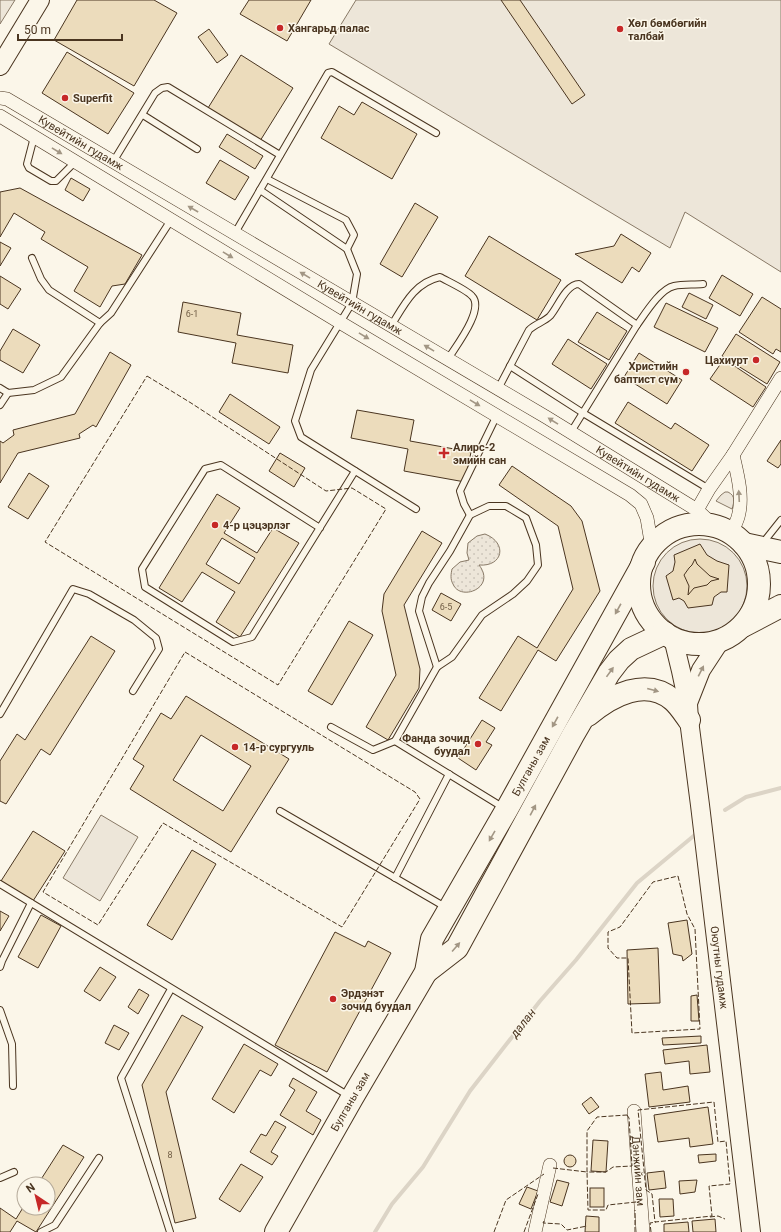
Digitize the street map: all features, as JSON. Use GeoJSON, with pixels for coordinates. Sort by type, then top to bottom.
{"type":"FeatureCollection","features":[{"type":"Feature","properties":{"kind":"highway"},"geometry":{"type":"LineString","coordinates":[[781,552],[697,525],[680,528],[664,536],[648,555],[640,578],[640,594],[645,609],[653,623],[669,636],[688,643],[704,644],[720,641],[742,626],[781,606]]}},
{"type":"Feature","properties":{"kind":"highway"},"geometry":{"type":"LineString","coordinates":[[737,538],[753,557],[758,571],[759,585],[757,600],[752,614],[742,626]]}},
{"type":"Feature","properties":{"kind":"highway","name":"Булганы зам"},"geometry":{"type":"LineString","coordinates":[[276,1232],[426,972],[432,939],[507,809],[648,555]]}},
{"type":"Feature","properties":{"kind":"highway","name":"Булганы зам"},"geometry":{"type":"LineString","coordinates":[[426,972],[457,948],[581,720],[609,673],[619,660],[631,649],[669,636]]}},
{"type":"Feature","properties":{"kind":"highway"},"geometry":{"type":"LineString","coordinates":[[581,720],[609,699],[623,693],[646,688],[660,692],[688,712]]}},
{"type":"Feature","properties":{"kind":"street"},"geometry":{"type":"LineString","coordinates":[[0,66],[11,43],[40,0]]}},
{"type":"Feature","properties":{"kind":"street","name":"Кувейтийн гудамж"},"geometry":{"type":"LineString","coordinates":[[0,98],[7,99],[571,432],[697,510],[737,538]]}},
{"type":"Feature","properties":{"kind":"street","name":"Кувейтийн гудамж"},"geometry":{"type":"LineString","coordinates":[[0,116],[341,323],[630,495],[641,504],[647,518],[648,555]]}},
{"type":"Feature","properties":{"kind":"street"},"geometry":{"type":"LineString","coordinates":[[697,510],[709,489],[734,455],[781,378]]}},
{"type":"Feature","properties":{"kind":"street"},"geometry":{"type":"LineString","coordinates":[[734,455],[739,479],[740,505],[737,538]]}},
{"type":"Feature","properties":{"kind":"street","name":"Оюутны гудамж"},"geometry":{"type":"LineString","coordinates":[[669,636],[682,671],[688,712],[751,1232]]}},
{"type":"Feature","properties":{"kind":"street"},"geometry":{"type":"LineString","coordinates":[[688,712],[701,670],[720,641]]}},
{"type":"Feature","properties":{"kind":"street","name":"Дэнжийн зам"},"geometry":{"type":"LineString","coordinates":[[634,1110],[643,1232]]}},
{"type":"Feature","properties":{"kind":"street"},"geometry":{"type":"LineString","coordinates":[[535,1232],[550,1165]]}},
{"type":"Feature","properties":{"kind":"lane"},"geometry":{"type":"LineString","coordinates":[[234,233],[328,73],[332,72],[436,133]]}},
{"type":"Feature","properties":{"kind":"lane"},"geometry":{"type":"LineString","coordinates":[[114,162],[155,93],[162,88],[168,87],[280,155]]}},
{"type":"Feature","properties":{"kind":"lane"},"geometry":{"type":"LineString","coordinates":[[143,115],[197,149]]}},
{"type":"Feature","properties":{"kind":"lane"},"geometry":{"type":"LineString","coordinates":[[34,137],[27,164],[29,168],[51,181],[56,181],[75,162]]}},
{"type":"Feature","properties":{"kind":"lane"},"geometry":{"type":"LineString","coordinates":[[267,178],[346,220],[354,235],[346,249]]}},
{"type":"Feature","properties":{"kind":"lane"},"geometry":{"type":"LineString","coordinates":[[260,190],[346,249],[357,274],[352,303],[311,370],[295,421],[301,437],[416,509]]}},
{"type":"Feature","properties":{"kind":"lane"},"geometry":{"type":"LineString","coordinates":[[0,388],[8,393],[34,390],[61,376],[100,324],[111,313],[171,220]]}},
{"type":"Feature","properties":{"kind":"lane"},"geometry":{"type":"LineString","coordinates":[[32,258],[41,279],[50,290],[100,324]]}},
{"type":"Feature","properties":{"kind":"lane"},"geometry":{"type":"LineString","coordinates":[[391,326],[412,294],[429,279],[440,276],[472,296],[476,304],[474,315],[448,359]]}},
{"type":"Feature","properties":{"kind":"lane"},"geometry":{"type":"LineString","coordinates":[[498,389],[529,330],[535,324],[545,320],[551,314],[574,284],[579,284],[637,325]]}},
{"type":"Feature","properties":{"kind":"lane"},"geometry":{"type":"LineString","coordinates":[[571,432],[637,325],[662,293],[673,286],[703,284]]}},
{"type":"Feature","properties":{"kind":"lane"},"geometry":{"type":"LineString","coordinates":[[510,366],[583,413],[709,489]]}},
{"type":"Feature","properties":{"kind":"lane"},"geometry":{"type":"LineString","coordinates":[[0,405],[8,393]]}},
{"type":"Feature","properties":{"kind":"lane"},"geometry":{"type":"LineString","coordinates":[[470,515],[464,504],[460,491],[497,415]]}},
{"type":"Feature","properties":{"kind":"lane"},"geometry":{"type":"LineString","coordinates":[[320,528],[221,465],[205,469],[142,569],[145,587],[233,642],[252,637],[356,471]]}},
{"type":"Feature","properties":{"kind":"lane"},"geometry":{"type":"LineString","coordinates":[[331,727],[373,750],[395,741],[436,667],[452,657],[482,615],[513,594],[527,581],[538,565],[536,546],[526,518],[506,506],[489,506],[470,515],[450,551],[429,582],[422,598],[420,611],[436,667]]}},
{"type":"Feature","properties":{"kind":"lane"},"geometry":{"type":"LineString","coordinates":[[737,538],[781,520]]}},
{"type":"Feature","properties":{"kind":"lane"},"geometry":{"type":"LineString","coordinates":[[0,714],[73,589],[89,594],[134,620],[156,638],[159,650],[133,691]]}},
{"type":"Feature","properties":{"kind":"lane"},"geometry":{"type":"LineString","coordinates":[[395,741],[507,809]]}},
{"type":"Feature","properties":{"kind":"lane"},"geometry":{"type":"LineString","coordinates":[[395,878],[449,774]]}},
{"type":"Feature","properties":{"kind":"lane"},"geometry":{"type":"LineString","coordinates":[[280,811],[450,909]]}},
{"type":"Feature","properties":{"kind":"lane"},"geometry":{"type":"LineString","coordinates":[[0,884],[352,1098]]}},
{"type":"Feature","properties":{"kind":"lane"},"geometry":{"type":"LineString","coordinates":[[0,967],[31,903]]}},
{"type":"Feature","properties":{"kind":"lane"},"geometry":{"type":"LineString","coordinates":[[170,1232],[121,1078],[171,989]]}},
{"type":"Feature","properties":{"kind":"lane"},"geometry":{"type":"LineString","coordinates":[[0,1010],[12,1044],[13,1086]]}},
{"type":"Feature","properties":{"kind":"lane"},"geometry":{"type":"LineString","coordinates":[[41,1232],[55,1225],[99,1158]]}},
{"type":"Feature","properties":{"kind":"lane"},"geometry":{"type":"LineString","coordinates":[[0,1178],[14,1172]]}},
{"type":"Feature","properties":{"kind":"shaded area"},"geometry":{"type":"Polygon","coordinates":[[[0,0],[15,0],[0,24],[0,0]]]}},
{"type":"Feature","properties":{"kind":"shaded area"},"geometry":{"type":"Polygon","coordinates":[[[356,0],[781,0],[781,272],[685,212],[670,248],[329,44],[356,0]]]}},
{"type":"Feature","properties":{"kind":"shaded area"},"geometry":{"type":"Polygon","coordinates":[[[725,492],[728,492],[733,497],[734,502],[732,509],[716,501],[725,492]]]}},
{"type":"Feature","properties":{"kind":"shaded area"},"geometry":{"type":"Polygon","coordinates":[[[485,534],[497,543],[500,548],[500,554],[493,562],[487,565],[479,565],[483,573],[484,580],[481,586],[469,592],[463,592],[457,589],[452,582],[452,569],[460,562],[469,560],[467,553],[468,543],[477,536],[485,534]]]}},
{"type":"Feature","properties":{"kind":"shaded area"},"geometry":{"type":"Polygon","coordinates":[[[691,539],[709,539],[718,542],[734,552],[744,568],[747,577],[747,595],[744,604],[734,620],[718,630],[709,633],[691,633],[682,630],[666,620],[656,604],[653,595],[653,577],[656,568],[666,552],[682,542],[691,539]]]}},
{"type":"Feature","properties":{"kind":"shaded area"},"geometry":{"type":"Polygon","coordinates":[[[101,815],[138,837],[100,901],[63,878],[101,815]]]}},
{"type":"Feature","properties":{"kind":"building"},"geometry":{"type":"Polygon","coordinates":[[[77,0],[154,0],[177,13],[134,86],[54,40],[77,0]]]}},
{"type":"Feature","properties":{"kind":"building","name":"Хангарьд палас"},"geometry":{"type":"Polygon","coordinates":[[[249,0],[311,0],[287,41],[240,14],[249,0]]]}},
{"type":"Feature","properties":{"kind":"building"},"geometry":{"type":"Polygon","coordinates":[[[501,0],[520,0],[585,95],[572,104],[501,0]]]}},
{"type":"Feature","properties":{"kind":"building"},"geometry":{"type":"Polygon","coordinates":[[[209,29],[228,55],[217,63],[198,37],[209,29]]]}},
{"type":"Feature","properties":{"kind":"building"},"geometry":{"type":"Polygon","coordinates":[[[67,52],[134,93],[108,134],[42,93],[67,52]]]}},
{"type":"Feature","properties":{"kind":"building"},"geometry":{"type":"Polygon","coordinates":[[[241,55],[293,88],[260,141],[208,108],[241,55]]]}},
{"type":"Feature","properties":{"kind":"building"},"geometry":{"type":"Polygon","coordinates":[[[362,102],[417,134],[392,179],[321,138],[339,106],[354,115],[362,102]]]}},
{"type":"Feature","properties":{"kind":"building"},"geometry":{"type":"Polygon","coordinates":[[[227,134],[263,156],[255,169],[219,147],[227,134]]]}},
{"type":"Feature","properties":{"kind":"building"},"geometry":{"type":"Polygon","coordinates":[[[220,160],[249,177],[235,200],[206,183],[220,160]]]}},
{"type":"Feature","properties":{"kind":"building"},"geometry":{"type":"Polygon","coordinates":[[[71,178],[90,189],[83,201],[65,190],[71,178]]]}},
{"type":"Feature","properties":{"kind":"building"},"geometry":{"type":"Polygon","coordinates":[[[20,188],[142,255],[125,284],[112,286],[100,307],[74,291],[88,267],[41,239],[45,232],[14,213],[0,237],[0,192],[20,188]]]}},
{"type":"Feature","properties":{"kind":"building"},"geometry":{"type":"Polygon","coordinates":[[[415,203],[438,217],[402,277],[380,264],[415,203]]]}},
{"type":"Feature","properties":{"kind":"building"},"geometry":{"type":"Polygon","coordinates":[[[621,234],[651,253],[639,272],[632,267],[622,283],[575,254],[614,246],[621,234]]]}},
{"type":"Feature","properties":{"kind":"building"},"geometry":{"type":"Polygon","coordinates":[[[489,236],[561,280],[537,320],[465,276],[489,236]]]}},
{"type":"Feature","properties":{"kind":"building"},"geometry":{"type":"Polygon","coordinates":[[[0,242],[11,248],[0,266],[0,242]]]}},
{"type":"Feature","properties":{"kind":"building"},"geometry":{"type":"Polygon","coordinates":[[[722,275],[753,294],[740,316],[709,298],[722,275]]]}},
{"type":"Feature","properties":{"kind":"building"},"geometry":{"type":"Polygon","coordinates":[[[0,276],[21,289],[8,309],[0,304],[0,276]]]}},
{"type":"Feature","properties":{"kind":"building"},"geometry":{"type":"Polygon","coordinates":[[[689,293],[713,305],[706,319],[682,307],[689,293]]]}},
{"type":"Feature","properties":{"kind":"building"},"geometry":{"type":"Polygon","coordinates":[[[762,297],[781,309],[781,352],[776,349],[773,354],[739,332],[762,297]]]}},
{"type":"Feature","properties":{"kind":"building"},"geometry":{"type":"Polygon","coordinates":[[[183,302],[241,313],[237,335],[293,345],[288,373],[232,363],[236,343],[178,332],[183,302]]]}},
{"type":"Feature","properties":{"kind":"building"},"geometry":{"type":"Polygon","coordinates":[[[666,303],[718,328],[705,352],[654,327],[666,303]]]}},
{"type":"Feature","properties":{"kind":"building"},"geometry":{"type":"Polygon","coordinates":[[[597,312],[627,331],[609,360],[578,342],[597,312]]]}},
{"type":"Feature","properties":{"kind":"building"},"geometry":{"type":"Polygon","coordinates":[[[13,329],[40,345],[23,373],[0,360],[0,351],[13,329]]]}},
{"type":"Feature","properties":{"kind":"building"},"geometry":{"type":"Polygon","coordinates":[[[736,334],[780,362],[767,384],[722,356],[736,334]]]}},
{"type":"Feature","properties":{"kind":"building"},"geometry":{"type":"Polygon","coordinates":[[[568,339],[607,364],[591,389],[552,364],[568,339]]]}},
{"type":"Feature","properties":{"kind":"building"},"geometry":{"type":"Polygon","coordinates":[[[110,352],[131,365],[96,427],[93,425],[79,434],[80,438],[18,453],[0,483],[0,441],[3,443],[14,435],[13,430],[75,414],[110,352]]]}},
{"type":"Feature","properties":{"kind":"building"},"geometry":{"type":"Polygon","coordinates":[[[639,353],[682,380],[667,404],[624,377],[639,353]]]}},
{"type":"Feature","properties":{"kind":"building"},"geometry":{"type":"Polygon","coordinates":[[[724,359],[766,387],[753,407],[710,379],[724,359]]]}},
{"type":"Feature","properties":{"kind":"building"},"geometry":{"type":"Polygon","coordinates":[[[230,394],[280,427],[269,444],[219,412],[230,394]]]}},
{"type":"Feature","properties":{"kind":"building"},"geometry":{"type":"Polygon","coordinates":[[[628,402],[671,429],[675,423],[709,445],[692,471],[615,423],[628,402]]]}},
{"type":"Feature","properties":{"kind":"building"},"geometry":{"type":"Polygon","coordinates":[[[357,410],[414,420],[410,441],[471,452],[465,482],[404,471],[408,449],[351,438],[357,410]]]}},
{"type":"Feature","properties":{"kind":"building"},"geometry":{"type":"Polygon","coordinates":[[[781,440],[781,464],[778,468],[767,461],[781,440]]]}},
{"type":"Feature","properties":{"kind":"building"},"geometry":{"type":"Polygon","coordinates":[[[280,453],[305,468],[294,487],[269,471],[280,453]]]}},
{"type":"Feature","properties":{"kind":"building"},"geometry":{"type":"Polygon","coordinates":[[[512,466],[571,506],[582,521],[600,591],[556,661],[538,650],[501,711],[479,698],[518,636],[537,648],[573,589],[558,526],[499,485],[512,466]]]}},
{"type":"Feature","properties":{"kind":"building"},"geometry":{"type":"Polygon","coordinates":[[[29,473],[49,486],[28,519],[8,507],[29,473]]]}},
{"type":"Feature","properties":{"kind":"building"},"geometry":{"type":"Polygon","coordinates":[[[217,494],[240,508],[224,533],[257,553],[273,528],[299,543],[240,637],[216,622],[235,592],[202,572],[182,602],[159,588],[217,494]],[[222,538],[206,564],[239,584],[255,558],[222,538]]]}},
{"type":"Feature","properties":{"kind":"building"},"geometry":{"type":"Polygon","coordinates":[[[422,531],[442,543],[404,605],[420,669],[419,688],[388,740],[366,727],[396,675],[382,611],[384,594],[422,531]]]}},
{"type":"Feature","properties":{"kind":"building"},"geometry":{"type":"Polygon","coordinates":[[[700,544],[707,555],[717,561],[729,565],[727,592],[721,592],[714,597],[712,605],[688,608],[684,601],[679,598],[673,600],[666,576],[673,571],[675,562],[674,555],[700,544]]]}},
{"type":"Feature","properties":{"kind":"building"},"geometry":{"type":"Polygon","coordinates":[[[695,559],[697,564],[710,576],[719,579],[711,581],[707,585],[694,588],[688,595],[689,586],[684,575],[695,559]]]}},
{"type":"Feature","properties":{"kind":"building"},"geometry":{"type":"Polygon","coordinates":[[[441,593],[461,604],[451,621],[432,610],[441,593]]]}},
{"type":"Feature","properties":{"kind":"building"},"geometry":{"type":"Polygon","coordinates":[[[349,621],[373,635],[332,705],[308,691],[349,621]]]}},
{"type":"Feature","properties":{"kind":"building"},"geometry":{"type":"Polygon","coordinates":[[[91,636],[115,651],[50,755],[41,749],[6,804],[0,801],[0,761],[17,734],[25,740],[91,636]]]}},
{"type":"Feature","properties":{"kind":"building"},"geometry":{"type":"Polygon","coordinates":[[[186,696],[289,759],[231,852],[130,789],[144,766],[133,759],[161,713],[171,719],[186,696]],[[201,735],[173,780],[223,811],[251,766],[201,735]]]}},
{"type":"Feature","properties":{"kind":"building","name":"Фанда зочид буудал"},"geometry":{"type":"Polygon","coordinates":[[[482,720],[495,728],[486,742],[492,745],[476,770],[458,758],[482,720]]]}},
{"type":"Feature","properties":{"kind":"building"},"geometry":{"type":"Polygon","coordinates":[[[33,831],[65,851],[33,901],[1,881],[33,831]]]}},
{"type":"Feature","properties":{"kind":"building"},"geometry":{"type":"Polygon","coordinates":[[[192,850],[216,864],[172,940],[147,925],[192,850]]]}},
{"type":"Feature","properties":{"kind":"building"},"geometry":{"type":"Polygon","coordinates":[[[0,911],[9,916],[0,931],[0,911]]]}},
{"type":"Feature","properties":{"kind":"building"},"geometry":{"type":"Polygon","coordinates":[[[41,915],[61,926],[38,968],[18,957],[41,915]]]}},
{"type":"Feature","properties":{"kind":"building"},"geometry":{"type":"Polygon","coordinates":[[[687,920],[692,954],[683,961],[682,956],[673,954],[668,923],[687,920]]]}},
{"type":"Feature","properties":{"kind":"building","name":"Эрдэнэт зочид буудал"},"geometry":{"type":"Polygon","coordinates":[[[335,932],[365,947],[368,941],[391,953],[327,1072],[275,1045],[335,932]]]}},
{"type":"Feature","properties":{"kind":"building"},"geometry":{"type":"Polygon","coordinates":[[[658,948],[660,1003],[628,1004],[627,950],[658,948]]]}},
{"type":"Feature","properties":{"kind":"building"},"geometry":{"type":"Polygon","coordinates":[[[100,967],[116,977],[100,1001],[84,991],[100,967]]]}},
{"type":"Feature","properties":{"kind":"building"},"geometry":{"type":"Polygon","coordinates":[[[139,989],[149,995],[138,1014],[128,1007],[139,989]]]}},
{"type":"Feature","properties":{"kind":"building"},"geometry":{"type":"Polygon","coordinates":[[[697,995],[699,1021],[691,1021],[691,996],[697,995]]]}},
{"type":"Feature","properties":{"kind":"building"},"geometry":{"type":"Polygon","coordinates":[[[182,1015],[203,1027],[166,1092],[196,1218],[175,1223],[142,1085],[182,1015]]]}},
{"type":"Feature","properties":{"kind":"building"},"geometry":{"type":"Polygon","coordinates":[[[114,1025],[129,1033],[119,1050],[105,1043],[114,1025]]]}},
{"type":"Feature","properties":{"kind":"building"},"geometry":{"type":"Polygon","coordinates":[[[701,1036],[701,1043],[663,1045],[662,1038],[701,1036]]]}},
{"type":"Feature","properties":{"kind":"building"},"geometry":{"type":"Polygon","coordinates":[[[244,1044],[278,1064],[271,1076],[260,1070],[234,1113],[212,1099],[244,1044]]]}},
{"type":"Feature","properties":{"kind":"building"},"geometry":{"type":"Polygon","coordinates":[[[707,1045],[710,1072],[690,1074],[689,1061],[665,1064],[663,1050],[707,1045]]]}},
{"type":"Feature","properties":{"kind":"building"},"geometry":{"type":"Polygon","coordinates":[[[661,1072],[663,1090],[688,1086],[690,1102],[649,1107],[645,1074],[661,1072]]]}},
{"type":"Feature","properties":{"kind":"building"},"geometry":{"type":"Polygon","coordinates":[[[293,1078],[317,1092],[306,1111],[321,1120],[313,1135],[280,1115],[295,1090],[289,1086],[293,1078]]]}},
{"type":"Feature","properties":{"kind":"building"},"geometry":{"type":"Polygon","coordinates":[[[591,1097],[599,1107],[589,1114],[582,1104],[591,1097]]]}},
{"type":"Feature","properties":{"kind":"building"},"geometry":{"type":"Polygon","coordinates":[[[708,1107],[713,1144],[690,1147],[689,1138],[658,1142],[654,1115],[708,1107]]]}},
{"type":"Feature","properties":{"kind":"building"},"geometry":{"type":"Polygon","coordinates":[[[275,1121],[286,1127],[271,1152],[278,1156],[272,1165],[250,1152],[261,1134],[266,1136],[275,1121]]]}},
{"type":"Feature","properties":{"kind":"building"},"geometry":{"type":"Polygon","coordinates":[[[593,1140],[608,1141],[606,1172],[591,1171],[593,1140]]]}},
{"type":"Feature","properties":{"kind":"building"},"geometry":{"type":"Polygon","coordinates":[[[63,1145],[84,1157],[56,1201],[56,1176],[43,1176],[63,1145]]]}},
{"type":"Feature","properties":{"kind":"building"},"geometry":{"type":"Polygon","coordinates":[[[716,1154],[716,1161],[699,1163],[698,1155],[716,1154]]]}},
{"type":"Feature","properties":{"kind":"building"},"geometry":{"type":"Polygon","coordinates":[[[568,1155],[572,1155],[576,1161],[572,1167],[568,1167],[564,1163],[564,1159],[568,1155]]]}},
{"type":"Feature","properties":{"kind":"building"},"geometry":{"type":"Polygon","coordinates":[[[241,1164],[263,1177],[240,1212],[219,1199],[241,1164]]]}},
{"type":"Feature","properties":{"kind":"building"},"geometry":{"type":"Polygon","coordinates":[[[664,1171],[666,1188],[649,1190],[647,1173],[664,1171]]]}},
{"type":"Feature","properties":{"kind":"building"},"geometry":{"type":"Polygon","coordinates":[[[557,1180],[569,1183],[562,1206],[550,1202],[557,1180]]]}},
{"type":"Feature","properties":{"kind":"building"},"geometry":{"type":"Polygon","coordinates":[[[697,1180],[695,1192],[680,1194],[679,1181],[697,1180]]]}},
{"type":"Feature","properties":{"kind":"building"},"geometry":{"type":"Polygon","coordinates":[[[527,1187],[538,1191],[531,1209],[519,1204],[527,1187]]]}},
{"type":"Feature","properties":{"kind":"building"},"geometry":{"type":"Polygon","coordinates":[[[590,1188],[604,1188],[604,1207],[590,1207],[590,1188]]]}},
{"type":"Feature","properties":{"kind":"building"},"geometry":{"type":"Polygon","coordinates":[[[659,1199],[673,1199],[674,1216],[660,1217],[659,1199]]]}},
{"type":"Feature","properties":{"kind":"building"},"geometry":{"type":"Polygon","coordinates":[[[0,1208],[16,1219],[18,1216],[46,1216],[36,1232],[17,1221],[10,1232],[0,1232],[0,1208]]]}},
{"type":"Feature","properties":{"kind":"building"},"geometry":{"type":"Polygon","coordinates":[[[586,1216],[599,1217],[599,1232],[585,1232],[586,1216]]]}},
{"type":"Feature","properties":{"kind":"building"},"geometry":{"type":"Polygon","coordinates":[[[715,1219],[716,1232],[693,1232],[692,1221],[715,1219]]]}},
{"type":"Feature","properties":{"kind":"building"},"geometry":{"type":"Polygon","coordinates":[[[688,1222],[689,1232],[664,1232],[664,1224],[688,1222]]]}},
{"type":"Feature","properties":{"kind":"waterway"},"geometry":{"type":"LineString","coordinates":[[725,810],[746,797],[781,788]]}},
{"type":"Feature","properties":{"kind":"waterway","name":"далан"},"geometry":{"type":"LineString","coordinates":[[375,1232],[392,1204],[423,1167],[470,1091],[540,1001],[576,960],[637,883],[696,834]]}},
{"type":"Feature","properties":{"kind":"fence"},"geometry":{"type":"LineString","coordinates":[[147,376],[326,491],[352,488],[386,509],[278,685],[45,542],[147,376]]}},
{"type":"Feature","properties":{"kind":"fence"},"geometry":{"type":"LineString","coordinates":[[185,652],[415,792],[420,799],[342,927],[163,823],[98,925],[43,892],[185,652]]}},
{"type":"Feature","properties":{"kind":"fence"},"geometry":{"type":"LineString","coordinates":[[678,876],[687,914],[695,929],[700,1029],[632,1033],[628,958],[617,958],[608,948],[608,932],[620,927],[653,882],[678,876]]}},
{"type":"Feature","properties":{"kind":"fence"},"geometry":{"type":"LineString","coordinates":[[714,1102],[718,1142],[726,1141],[730,1184],[709,1186],[712,1216],[655,1222],[652,1194],[646,1190],[638,1110],[714,1102]]}},
{"type":"Feature","properties":{"kind":"fence"},"geometry":{"type":"LineString","coordinates":[[627,1115],[629,1118],[632,1166],[613,1167],[606,1172],[587,1172],[587,1131],[597,1117],[627,1115]]}},
{"type":"Feature","properties":{"kind":"fence"},"geometry":{"type":"LineString","coordinates":[[553,1168],[587,1172],[588,1210],[606,1210],[608,1205],[636,1202],[636,1200]]}},
{"type":"Feature","properties":{"kind":"fence"},"geometry":{"type":"LineString","coordinates":[[494,1232],[506,1200],[544,1174]]}},
{"type":"Feature","properties":{"kind":"fence"},"geometry":{"type":"LineString","coordinates":[[524,1232],[538,1194]]}},
{"type":"Feature","properties":{"kind":"fence"},"geometry":{"type":"LineString","coordinates":[[635,1210],[635,1232]]}},
{"type":"Feature","properties":{"kind":"fence"},"geometry":{"type":"LineString","coordinates":[[710,1217],[718,1216],[725,1219]]}},
{"type":"Feature","properties":{"kind":"fence"},"geometry":{"type":"LineString","coordinates":[[544,1221],[543,1223],[561,1224],[567,1230],[587,1226]]}},
{"type":"Feature","properties":{"kind":"fence"},"geometry":{"type":"LineString","coordinates":[[651,1232],[650,1223],[656,1222]]}},
{"type":"Feature","properties":{"kind":"place","name":"Хангарьд палас"},"geometry":{"type":"Point","coordinates":[280,28]}},
{"type":"Feature","properties":{"kind":"place","name":"Хөл бөмбөгийн талбай"},"geometry":{"type":"Point","coordinates":[620,29]}},
{"type":"Feature","properties":{"kind":"place","name":"Superfit"},"geometry":{"type":"Point","coordinates":[65,98]}},
{"type":"Feature","properties":{"kind":"place","name":"Цахиурт"},"geometry":{"type":"Point","coordinates":[756,360]}},
{"type":"Feature","properties":{"kind":"place","name":"Христийн баптист сүм"},"geometry":{"type":"Point","coordinates":[686,372]}},
{"type":"Feature","properties":{"kind":"place","name":"Aлирс-2 эмийн сан"},"geometry":{"type":"Point","coordinates":[444,453]}},
{"type":"Feature","properties":{"kind":"place","name":"4-р цэцэрлэг"},"geometry":{"type":"Point","coordinates":[215,525]}},
{"type":"Feature","properties":{"kind":"place","name":"Фанда зочид буудал"},"geometry":{"type":"Point","coordinates":[478,744]}},
{"type":"Feature","properties":{"kind":"place","name":"14-р сургууль"},"geometry":{"type":"Point","coordinates":[235,747]}},
{"type":"Feature","properties":{"kind":"place","name":"Эрдэнэт зочид буудал"},"geometry":{"type":"Point","coordinates":[333,999]}}]}
